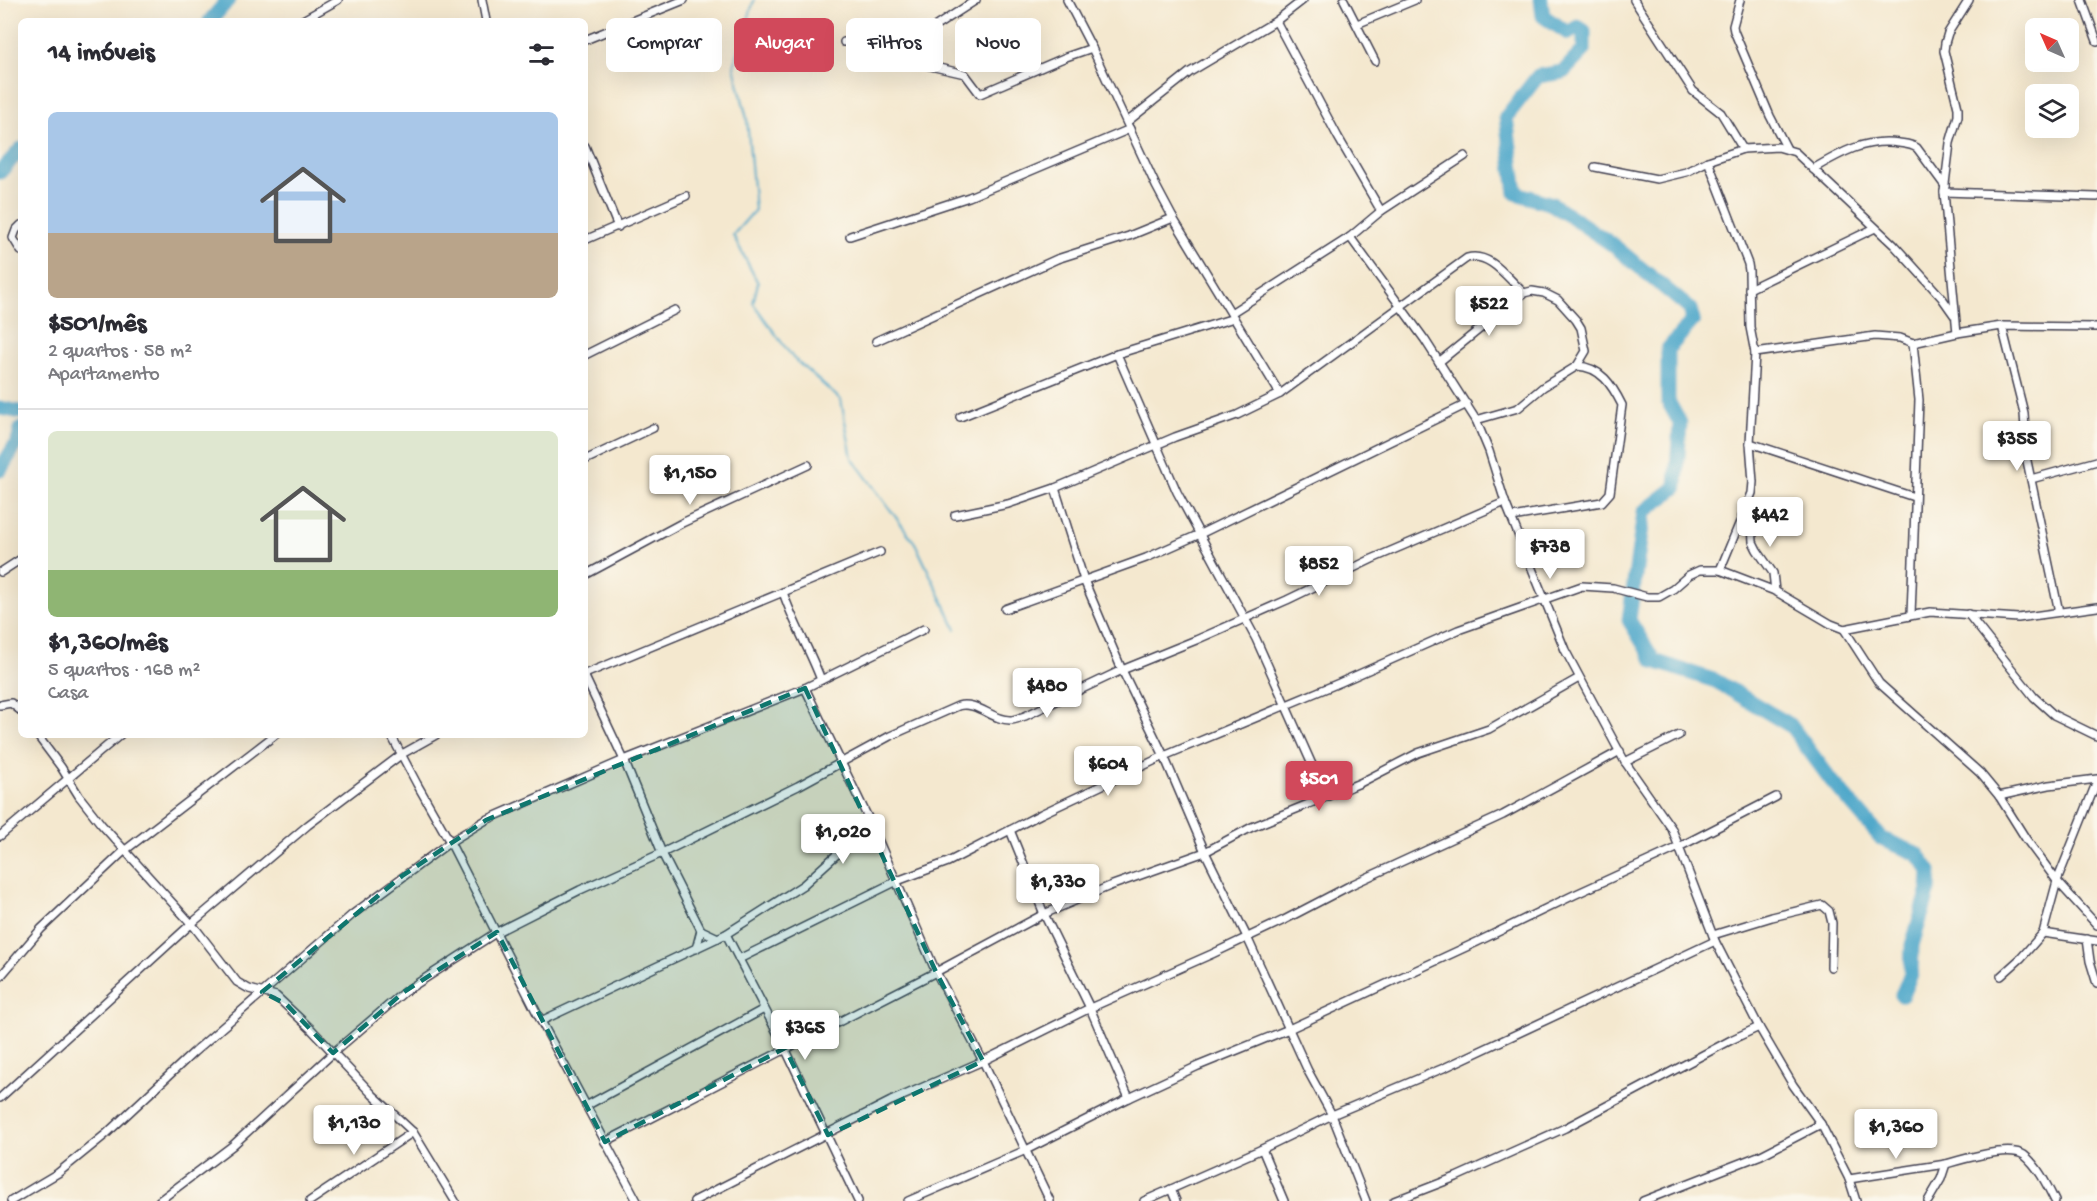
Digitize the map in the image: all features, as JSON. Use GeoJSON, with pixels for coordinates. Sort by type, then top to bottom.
{"type":"FeatureCollection","features":[{"type":"Feature","properties":{"kind":"street"},"geometry":{"type":"LineString","coordinates":[[306,18],[338,0]]}},
{"type":"Feature","properties":{"kind":"street"},"geometry":{"type":"LineString","coordinates":[[483,0],[486,18]]}},
{"type":"Feature","properties":{"kind":"street"},"geometry":{"type":"LineString","coordinates":[[588,39],[684,0]]}},
{"type":"Feature","properties":{"kind":"street"},"geometry":{"type":"LineString","coordinates":[[943,21],[976,0]]}},
{"type":"Feature","properties":{"kind":"street"},"geometry":{"type":"LineString","coordinates":[[1067,0],[1173,218],[1280,394]]}},
{"type":"Feature","properties":{"kind":"street"},"geometry":{"type":"LineString","coordinates":[[850,237],[969,197],[1129,126],[1190,72],[1276,21],[1303,0]]}},
{"type":"Feature","properties":{"kind":"street"},"geometry":{"type":"LineString","coordinates":[[1344,0],[1375,61]]}},
{"type":"Feature","properties":{"kind":"street"},"geometry":{"type":"LineString","coordinates":[[1357,24],[1415,0]]}},
{"type":"Feature","properties":{"kind":"street"},"geometry":{"type":"LineString","coordinates":[[1634,0],[1693,91],[1721,113],[1743,149]]}},
{"type":"Feature","properties":{"kind":"street"},"geometry":{"type":"LineString","coordinates":[[1740,0],[1733,26],[1734,31],[1770,116],[1787,149]]}},
{"type":"Feature","properties":{"kind":"street"},"geometry":{"type":"LineString","coordinates":[[1957,333],[1944,189],[1950,143],[1958,108],[1944,51],[1948,33],[1968,0]]}},
{"type":"Feature","properties":{"kind":"street"},"geometry":{"type":"LineString","coordinates":[[2082,0],[2097,41]]}},
{"type":"Feature","properties":{"kind":"street"},"geometry":{"type":"LineString","coordinates":[[1276,21],[1338,137],[1381,211]]}},
{"type":"Feature","properties":{"kind":"street"},"geometry":{"type":"LineString","coordinates":[[943,69],[965,74],[980,94],[1092,48]]}},
{"type":"Feature","properties":{"kind":"street"},"geometry":{"type":"LineString","coordinates":[[1813,169],[1837,155],[1866,143],[1887,141],[1913,145],[1917,148],[1944,189]]}},
{"type":"Feature","properties":{"kind":"street"},"geometry":{"type":"LineString","coordinates":[[1595,167],[1657,180],[1686,172],[1708,161],[1743,149],[1787,149],[1795,152],[1924,277],[1955,318]]}},
{"type":"Feature","properties":{"kind":"street"},"geometry":{"type":"LineString","coordinates":[[588,153],[618,227]]}},
{"type":"Feature","properties":{"kind":"street"},"geometry":{"type":"LineString","coordinates":[[960,417],[1117,354],[1232,315],[1350,237],[1381,211],[1465,156]]}},
{"type":"Feature","properties":{"kind":"street"},"geometry":{"type":"LineString","coordinates":[[1708,161],[1748,264],[1750,327],[1755,353],[1749,443],[1753,482],[1748,505],[1720,570]]}},
{"type":"Feature","properties":{"kind":"street"},"geometry":{"type":"LineString","coordinates":[[1944,189],[2097,197]]}},
{"type":"Feature","properties":{"kind":"street"},"geometry":{"type":"LineString","coordinates":[[588,239],[686,196]]}},
{"type":"Feature","properties":{"kind":"street"},"geometry":{"type":"LineString","coordinates":[[876,340],[1057,259],[1129,237],[1173,218]]}},
{"type":"Feature","properties":{"kind":"street"},"geometry":{"type":"LineString","coordinates":[[18,228],[13,238],[18,246]]}},
{"type":"Feature","properties":{"kind":"street"},"geometry":{"type":"LineString","coordinates":[[1749,289],[1875,228]]}},
{"type":"Feature","properties":{"kind":"street"},"geometry":{"type":"LineString","coordinates":[[1350,237],[1439,362],[1476,420],[1565,650],[1625,762],[1672,829],[1714,938],[1759,1027],[1793,1085],[1821,1124],[1849,1179],[1857,1201]]}},
{"type":"Feature","properties":{"kind":"street"},"geometry":{"type":"LineString","coordinates":[[956,515],[1008,504],[1055,488],[1175,437],[1257,406],[1280,394],[1474,255],[1485,257],[1524,293]]}},
{"type":"Feature","properties":{"kind":"street"},"geometry":{"type":"LineString","coordinates":[[1439,362],[1524,293],[1532,291],[1551,296],[1576,320],[1587,346],[1577,366],[1544,387],[1518,408],[1476,420]]}},
{"type":"Feature","properties":{"kind":"street"},"geometry":{"type":"LineString","coordinates":[[588,354],[675,310]]}},
{"type":"Feature","properties":{"kind":"street"},"geometry":{"type":"LineString","coordinates":[[1755,353],[1875,336],[1900,338],[1913,343],[2002,326],[2097,327]]}},
{"type":"Feature","properties":{"kind":"street"},"geometry":{"type":"LineString","coordinates":[[2002,326],[2024,413],[2027,461],[2059,612]]}},
{"type":"Feature","properties":{"kind":"street"},"geometry":{"type":"LineString","coordinates":[[1911,615],[1919,400],[1913,343]]}},
{"type":"Feature","properties":{"kind":"street"},"geometry":{"type":"LineString","coordinates":[[1117,354],[1128,375],[1156,447],[1256,639],[1326,796]]}},
{"type":"Feature","properties":{"kind":"street"},"geometry":{"type":"LineString","coordinates":[[1512,517],[1602,502],[1610,494],[1622,405],[1617,394],[1596,370],[1589,366],[1577,366]]}},
{"type":"Feature","properties":{"kind":"street"},"geometry":{"type":"LineString","coordinates":[[1005,609],[1146,558],[1467,404]]}},
{"type":"Feature","properties":{"kind":"street"},"geometry":{"type":"LineString","coordinates":[[588,459],[653,428]]}},
{"type":"Feature","properties":{"kind":"street"},"geometry":{"type":"LineString","coordinates":[[1749,443],[1914,497]]}},
{"type":"Feature","properties":{"kind":"street"},"geometry":{"type":"LineString","coordinates":[[2031,479],[2097,461]]}},
{"type":"Feature","properties":{"kind":"street"},"geometry":{"type":"LineString","coordinates":[[588,573],[682,523],[808,465]]}},
{"type":"Feature","properties":{"kind":"street"},"geometry":{"type":"LineString","coordinates":[[1055,488],[1084,580],[1122,670],[1164,756],[1205,852],[1332,1115],[1366,1201]]}},
{"type":"Feature","properties":{"kind":"street"},"geometry":{"type":"LineString","coordinates":[[160,1201],[232,1146],[333,1053],[404,992],[497,932],[798,786],[890,736],[958,706],[968,705],[1011,720],[1025,716],[1122,670],[1245,618],[1371,559],[1506,502]]}},
{"type":"Feature","properties":{"kind":"street"},"geometry":{"type":"LineString","coordinates":[[1748,505],[1753,542],[1756,550],[1773,573],[1775,591]]}},
{"type":"Feature","properties":{"kind":"street"},"geometry":{"type":"LineString","coordinates":[[588,674],[880,552]]}},
{"type":"Feature","properties":{"kind":"street"},"geometry":{"type":"LineString","coordinates":[[1,572],[18,561]]}},
{"type":"Feature","properties":{"kind":"street"},"geometry":{"type":"LineString","coordinates":[[739,959],[897,882],[948,862],[1164,756],[1458,630],[1582,586],[1613,588],[1647,597],[1659,597],[1689,575],[1700,570],[1720,570],[1775,591],[1831,624],[1844,629],[1930,612],[2018,618],[2097,607]]}},
{"type":"Feature","properties":{"kind":"street"},"geometry":{"type":"LineString","coordinates":[[783,592],[820,680]]}},
{"type":"Feature","properties":{"kind":"street"},"geometry":{"type":"LineString","coordinates":[[1968,614],[2034,697],[2054,715],[2097,736]]}},
{"type":"Feature","properties":{"kind":"street"},"geometry":{"type":"LineString","coordinates":[[12,1201],[58,1173],[106,1134],[194,1052],[353,914],[450,842],[486,820],[624,760],[805,688],[924,629]]}},
{"type":"Feature","properties":{"kind":"street"},"geometry":{"type":"LineString","coordinates":[[1844,629],[1879,683],[1972,766],[1999,796],[2057,880],[2097,925]]}},
{"type":"Feature","properties":{"kind":"street"},"geometry":{"type":"LineString","coordinates":[[605,1142],[1044,914],[1110,886],[1205,852],[1252,827],[1360,783],[1418,753],[1489,729],[1579,678]]}},
{"type":"Feature","properties":{"kind":"street"},"geometry":{"type":"LineString","coordinates":[[588,682],[624,760],[662,853],[701,930],[718,938]]}},
{"type":"Feature","properties":{"kind":"street"},"geometry":{"type":"LineString","coordinates":[[805,688],[873,828],[936,972],[983,1061],[1050,1201]]}},
{"type":"Feature","properties":{"kind":"street"},"geometry":{"type":"LineString","coordinates":[[0,705],[11,703],[18,709]]}},
{"type":"Feature","properties":{"kind":"street"},"geometry":{"type":"LineString","coordinates":[[1625,762],[1679,735]]}},
{"type":"Feature","properties":{"kind":"street"},"geometry":{"type":"LineString","coordinates":[[39,738],[79,796],[124,851],[191,924],[237,982],[249,989],[276,996],[286,1004],[373,1095],[413,1132],[455,1201]]}},
{"type":"Feature","properties":{"kind":"street"},"geometry":{"type":"LineString","coordinates":[[0,836],[117,738]]}},
{"type":"Feature","properties":{"kind":"street"},"geometry":{"type":"LineString","coordinates":[[0,977],[41,929],[124,851],[271,738]]}},
{"type":"Feature","properties":{"kind":"street"},"geometry":{"type":"LineString","coordinates":[[394,738],[637,1201]]}},
{"type":"Feature","properties":{"kind":"street"},"geometry":{"type":"LineString","coordinates":[[0,1098],[191,924],[308,825],[402,754],[431,738]]}},
{"type":"Feature","properties":{"kind":"street"},"geometry":{"type":"LineString","coordinates":[[694,1201],[828,1135],[891,1101],[983,1061],[1089,1008],[1247,937],[1503,815],[1620,751]]}},
{"type":"Feature","properties":{"kind":"street"},"geometry":{"type":"LineString","coordinates":[[1999,796],[2049,785],[2097,780],[2057,880],[2043,933],[2001,976]]}},
{"type":"Feature","properties":{"kind":"street"},"geometry":{"type":"LineString","coordinates":[[908,1201],[1026,1150],[1198,1066],[1289,1029],[1679,847],[1776,797]]}},
{"type":"Feature","properties":{"kind":"street"},"geometry":{"type":"LineString","coordinates":[[541,1021],[726,934],[803,885],[835,856],[873,828]]}},
{"type":"Feature","properties":{"kind":"street"},"geometry":{"type":"LineString","coordinates":[[1010,830],[1044,914],[1129,1098]]}},
{"type":"Feature","properties":{"kind":"street"},"geometry":{"type":"LineString","coordinates":[[1144,1201],[1332,1115],[1446,1067],[1714,938],[1772,916],[1822,905],[1829,911],[1832,923],[1831,967]]}},
{"type":"Feature","properties":{"kind":"street"},"geometry":{"type":"LineString","coordinates":[[696,949],[701,930]]}},
{"type":"Feature","properties":{"kind":"street"},"geometry":{"type":"LineString","coordinates":[[2043,933],[2097,940]]}},
{"type":"Feature","properties":{"kind":"street"},"geometry":{"type":"LineString","coordinates":[[726,934],[785,1048],[858,1201]]}},
{"type":"Feature","properties":{"kind":"street"},"geometry":{"type":"LineString","coordinates":[[2087,939],[2090,961],[2097,984]]}},
{"type":"Feature","properties":{"kind":"street"},"geometry":{"type":"LineString","coordinates":[[586,1106],[764,1009]]}},
{"type":"Feature","properties":{"kind":"street"},"geometry":{"type":"LineString","coordinates":[[1394,1201],[1456,1177],[1565,1128],[1759,1027]]}},
{"type":"Feature","properties":{"kind":"street"},"geometry":{"type":"LineString","coordinates":[[1643,1201],[1761,1155],[1821,1124]]}},
{"type":"Feature","properties":{"kind":"street"},"geometry":{"type":"LineString","coordinates":[[310,1201],[413,1132]]}},
{"type":"Feature","properties":{"kind":"street"},"geometry":{"type":"LineString","coordinates":[[1262,1149],[1284,1201]]}},
{"type":"Feature","properties":{"kind":"street"},"geometry":{"type":"LineString","coordinates":[[1849,1179],[1946,1164],[1977,1155],[2013,1151],[2025,1156],[2044,1179],[2055,1201]]}},
{"type":"Feature","properties":{"kind":"street"},"geometry":{"type":"LineString","coordinates":[[1928,1201],[1941,1179],[1946,1164]]}},
{"type":"Feature","properties":{"kind":"street"},"geometry":{"type":"LineString","coordinates":[[1172,1189],[1176,1201]]}},
{"type":"Feature","properties":{"kind":"highlighted area"},"geometry":{"type":"Polygon","coordinates":[[[805,688],[936,972],[983,1061],[828,1135],[785,1048],[605,1142],[497,932],[404,992],[333,1053],[286,1004],[262,992],[402,876],[486,820],[805,688]]]}},
{"type":"Feature","properties":{"kind":"waterway"},"geometry":{"type":"LineString","coordinates":[[213,18],[228,0]]}},
{"type":"Feature","properties":{"kind":"waterway"},"geometry":{"type":"LineString","coordinates":[[754,0],[734,66],[747,119],[755,210],[733,235],[758,283],[753,303],[793,358],[841,400],[852,458],[915,543],[956,629]]}},
{"type":"Feature","properties":{"kind":"waterway"},"geometry":{"type":"LineString","coordinates":[[1541,0],[1543,16],[1568,33],[1578,27],[1584,31],[1584,50],[1563,72],[1538,76],[1506,117],[1516,193],[1552,204],[1613,245],[1690,309],[1693,320],[1668,349],[1668,401],[1680,423],[1676,487],[1644,512],[1629,620],[1654,661],[1716,681],[1791,726],[1831,780],[1882,839],[1918,854],[1930,871],[1929,890],[1912,945],[1911,974],[1902,995]]}},
{"type":"Feature","properties":{"kind":"waterway"},"geometry":{"type":"LineString","coordinates":[[0,172],[18,152]]}},
{"type":"Feature","properties":{"kind":"waterway"},"geometry":{"type":"LineString","coordinates":[[0,408],[18,411]]}},
{"type":"Feature","properties":{"kind":"waterway"},"geometry":{"type":"LineString","coordinates":[[0,470],[18,441]]}}]}
